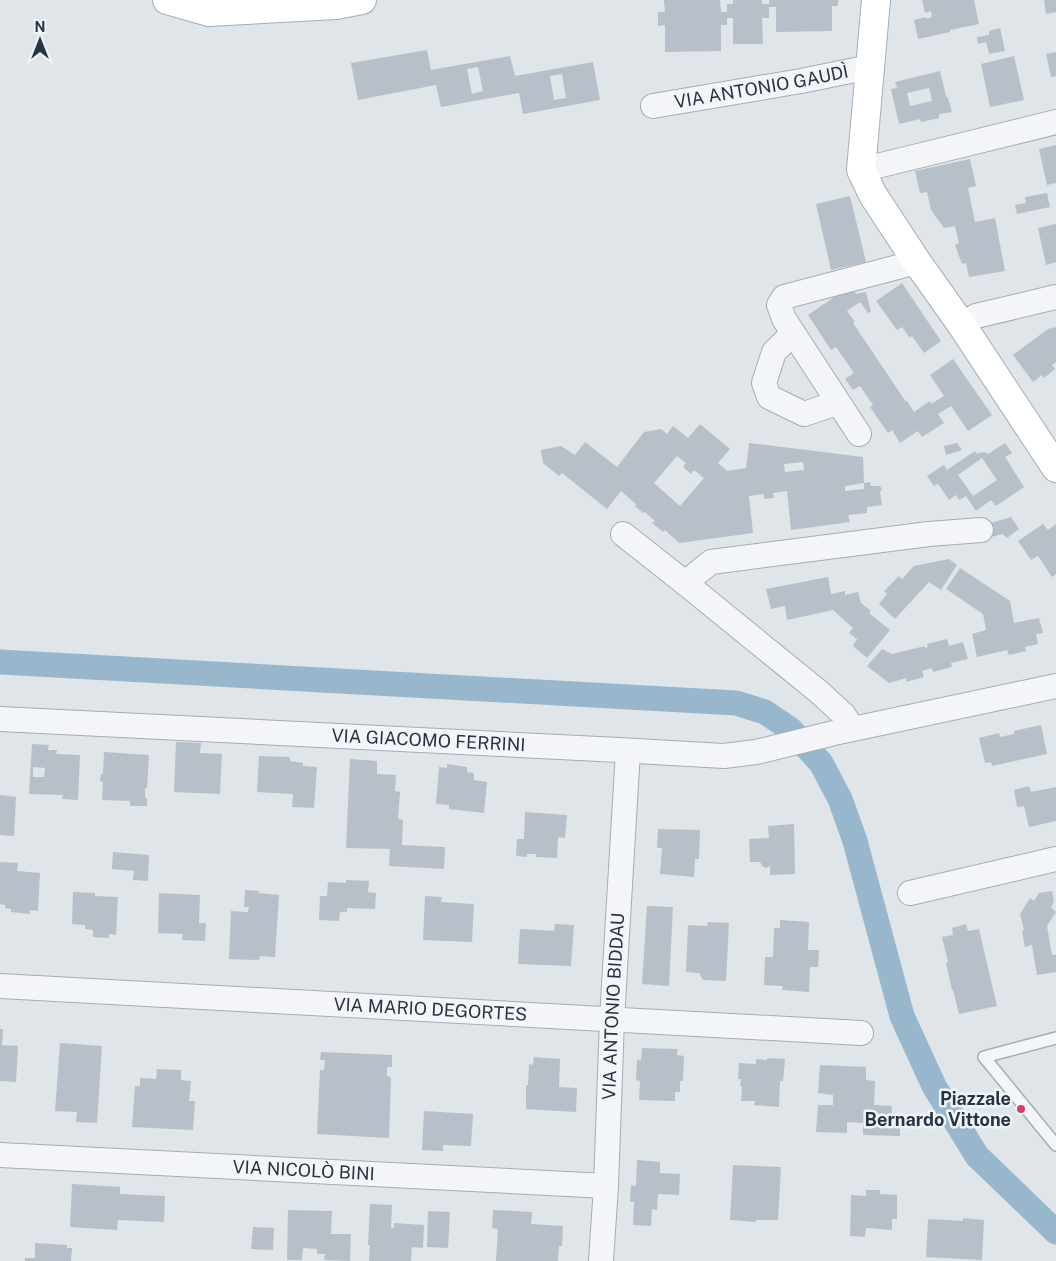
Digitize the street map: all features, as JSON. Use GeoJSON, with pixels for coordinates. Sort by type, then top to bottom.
{"type":"FeatureCollection","features":[{"type":"Feature","properties":{"kind":"street"},"geometry":{"type":"LineString","coordinates":[[167,0],[209,12],[336,5],[362,0]]}},
{"type":"Feature","properties":{"kind":"street"},"geometry":{"type":"LineString","coordinates":[[876,0],[861,170],[872,195],[961,324],[1056,468]]}},
{"type":"Feature","properties":{"kind":"street","name":"VIA ANTONIO GAUDÌ"},"geometry":{"type":"LineString","coordinates":[[653,106],[801,81],[870,67]]}},
{"type":"Feature","properties":{"kind":"street"},"geometry":{"type":"LineString","coordinates":[[861,170],[1056,122]]}},
{"type":"Feature","properties":{"kind":"street"},"geometry":{"type":"LineString","coordinates":[[859,434],[784,319],[779,305],[784,297],[917,262]]}},
{"type":"Feature","properties":{"kind":"street"},"geometry":{"type":"LineString","coordinates":[[961,324],[976,316],[1056,297]]}},
{"type":"Feature","properties":{"kind":"street"},"geometry":{"type":"LineString","coordinates":[[793,333],[774,352],[764,383],[768,397],[804,414],[837,403]]}},
{"type":"Feature","properties":{"kind":"street"},"geometry":{"type":"LineString","coordinates":[[685,583],[711,562],[929,534],[981,530]]}},
{"type":"Feature","properties":{"kind":"street"},"geometry":{"type":"LineString","coordinates":[[623,534],[819,692],[843,714],[844,731]]}},
{"type":"Feature","properties":{"kind":"street","name":"VIA GIACOMO FERRINI"},"geometry":{"type":"LineString","coordinates":[[0,719],[724,756],[756,752],[844,731],[1056,686]]}},
{"type":"Feature","properties":{"kind":"street","name":"VIA ANTONIO BIDDAU"},"geometry":{"type":"LineString","coordinates":[[601,1261],[606,1186],[612,1019],[628,751]]}},
{"type":"Feature","properties":{"kind":"street"},"geometry":{"type":"LineString","coordinates":[[910,893],[1056,859]]}},
{"type":"Feature","properties":{"kind":"street","name":"VIA MARIO DEGORTES"},"geometry":{"type":"LineString","coordinates":[[0,986],[861,1032]]}},
{"type":"Feature","properties":{"kind":"street","name":"VIA NICOLÒ BINI"},"geometry":{"type":"LineString","coordinates":[[0,1155],[606,1186]]}},
{"type":"Feature","properties":{"kind":"lane"},"geometry":{"type":"LineString","coordinates":[[1056,1038],[984,1057],[1056,1145]]}},
{"type":"Feature","properties":{"kind":"building"},"geometry":{"type":"Polygon","coordinates":[[[664,0],[720,0],[721,12],[727,12],[727,4],[733,4],[733,0],[762,0],[762,4],[769,4],[769,0],[838,0],[838,6],[832,6],[832,31],[776,32],[776,7],[769,7],[769,18],[762,18],[763,44],[733,44],[733,18],[727,18],[727,25],[721,25],[721,51],[665,52],[665,25],[658,26],[658,12],[665,12],[664,0]]]}},
{"type":"Feature","properties":{"kind":"building"},"geometry":{"type":"Polygon","coordinates":[[[922,0],[974,0],[979,24],[918,39],[914,20],[932,17],[931,11],[925,13],[922,0]]]}},
{"type":"Feature","properties":{"kind":"building"},"geometry":{"type":"Polygon","coordinates":[[[1044,0],[1056,0],[1056,12],[1046,14],[1044,0]]]}},
{"type":"Feature","properties":{"kind":"building"},"geometry":{"type":"Polygon","coordinates":[[[1000,28],[1005,51],[989,54],[986,42],[978,44],[977,37],[989,35],[989,31],[1000,28]]]}},
{"type":"Feature","properties":{"kind":"building"},"geometry":{"type":"Polygon","coordinates":[[[427,50],[431,70],[510,56],[515,76],[593,62],[600,100],[523,114],[519,93],[441,107],[436,85],[358,100],[351,63],[427,50]],[[478,67],[467,69],[472,94],[483,91],[478,67]],[[562,74],[550,76],[554,100],[566,98],[562,74]]]}},
{"type":"Feature","properties":{"kind":"building"},"geometry":{"type":"Polygon","coordinates":[[[1056,52],[1056,76],[1051,77],[1046,54],[1056,52]]]}},
{"type":"Feature","properties":{"kind":"building"},"geometry":{"type":"Polygon","coordinates":[[[1014,56],[1024,100],[990,107],[981,64],[1014,56]]]}},
{"type":"Feature","properties":{"kind":"building"},"geometry":{"type":"Polygon","coordinates":[[[940,71],[952,112],[939,114],[939,118],[921,122],[920,119],[899,124],[891,89],[897,88],[895,82],[940,71]],[[929,88],[907,93],[910,106],[932,101],[929,88]]]}},
{"type":"Feature","properties":{"kind":"building"},"geometry":{"type":"Polygon","coordinates":[[[1056,145],[1056,183],[1047,185],[1039,149],[1056,145]]]}},
{"type":"Feature","properties":{"kind":"building"},"geometry":{"type":"Polygon","coordinates":[[[970,159],[976,186],[968,188],[975,222],[995,218],[1005,271],[969,277],[966,263],[962,264],[955,245],[959,243],[955,226],[944,228],[931,210],[927,192],[920,193],[915,171],[970,159]]]}},
{"type":"Feature","properties":{"kind":"building"},"geometry":{"type":"Polygon","coordinates":[[[1047,193],[1050,207],[1017,214],[1015,205],[1026,203],[1025,197],[1047,193]]]}},
{"type":"Feature","properties":{"kind":"building"},"geometry":{"type":"Polygon","coordinates":[[[850,196],[866,262],[831,270],[816,204],[850,196]]]}},
{"type":"Feature","properties":{"kind":"building"},"geometry":{"type":"Polygon","coordinates":[[[1056,224],[1056,262],[1046,265],[1038,228],[1056,224]]]}},
{"type":"Feature","properties":{"kind":"building"},"geometry":{"type":"Polygon","coordinates":[[[902,283],[941,341],[924,353],[912,336],[910,338],[902,327],[897,330],[876,301],[902,283]]]}},
{"type":"Feature","properties":{"kind":"building"},"geometry":{"type":"Polygon","coordinates":[[[852,289],[856,294],[866,292],[871,312],[868,313],[860,302],[847,311],[855,322],[853,323],[914,412],[930,401],[931,404],[944,396],[930,375],[953,359],[992,415],[968,431],[951,406],[938,414],[944,423],[922,437],[918,431],[900,443],[892,430],[888,433],[870,407],[873,405],[860,386],[853,390],[845,379],[854,373],[836,347],[831,350],[808,315],[837,295],[852,289]]]}},
{"type":"Feature","properties":{"kind":"building"},"geometry":{"type":"Polygon","coordinates":[[[1056,327],[1056,362],[1052,365],[1055,369],[1044,378],[1042,375],[1033,382],[1013,355],[1048,329],[1056,327]]]}},
{"type":"Feature","properties":{"kind":"building"},"geometry":{"type":"Polygon","coordinates":[[[700,424],[730,449],[718,463],[727,471],[746,468],[749,443],[863,457],[864,483],[870,482],[871,486],[880,486],[882,490],[880,492],[882,505],[867,507],[867,513],[848,515],[850,522],[791,530],[787,491],[773,493],[774,498],[764,499],[764,494],[749,496],[753,533],[679,543],[665,530],[663,532],[652,523],[655,521],[635,506],[636,504],[621,491],[607,509],[562,473],[559,476],[543,463],[541,450],[561,446],[575,455],[585,442],[617,467],[644,432],[661,429],[667,434],[673,426],[688,438],[700,424]],[[677,456],[654,483],[680,506],[704,478],[694,470],[691,474],[683,467],[686,463],[677,456]],[[803,462],[784,464],[785,472],[804,470],[803,462]],[[864,483],[845,486],[845,491],[864,489],[864,483]]]}},
{"type":"Feature","properties":{"kind":"building"},"geometry":{"type":"Polygon","coordinates":[[[957,443],[962,450],[946,455],[944,446],[957,443]]]}},
{"type":"Feature","properties":{"kind":"building"},"geometry":{"type":"Polygon","coordinates":[[[1005,443],[1012,453],[1005,457],[1024,487],[996,506],[991,500],[976,511],[966,496],[959,500],[956,495],[949,500],[938,484],[934,486],[927,476],[944,465],[947,470],[975,451],[977,454],[985,452],[988,454],[1005,443]],[[982,458],[958,475],[973,496],[997,480],[982,458]]]}},
{"type":"Feature","properties":{"kind":"building"},"geometry":{"type":"Polygon","coordinates":[[[1011,517],[1019,529],[1007,538],[1003,534],[991,537],[984,525],[1011,517]]]}},
{"type":"Feature","properties":{"kind":"building"},"geometry":{"type":"Polygon","coordinates":[[[1043,524],[1048,530],[1056,524],[1056,574],[1052,577],[1038,556],[1031,560],[1018,541],[1043,524]]]}},
{"type":"Feature","properties":{"kind":"building"},"geometry":{"type":"Polygon","coordinates":[[[949,559],[957,565],[941,590],[929,582],[895,619],[879,604],[887,594],[884,591],[899,576],[902,579],[914,566],[949,559]]]}},
{"type":"Feature","properties":{"kind":"building"},"geometry":{"type":"Polygon","coordinates":[[[960,568],[1010,601],[1014,623],[1039,618],[1043,633],[1036,634],[1038,644],[1025,647],[1026,651],[1009,655],[1007,650],[977,657],[972,634],[986,630],[983,614],[946,589],[960,568]]]}},
{"type":"Feature","properties":{"kind":"building"},"geometry":{"type":"Polygon","coordinates":[[[828,577],[831,594],[845,591],[845,595],[858,592],[861,603],[871,611],[869,613],[890,630],[867,658],[853,646],[857,639],[849,633],[853,628],[833,610],[787,620],[785,606],[771,609],[766,589],[828,577]]]}},
{"type":"Feature","properties":{"kind":"building"},"geometry":{"type":"Polygon","coordinates":[[[947,639],[949,646],[963,642],[968,659],[951,663],[952,667],[933,672],[932,668],[922,671],[924,677],[906,682],[906,678],[889,683],[867,666],[882,649],[892,654],[925,646],[925,648],[928,647],[927,644],[947,639]]]}},
{"type":"Feature","properties":{"kind":"building"},"geometry":{"type":"Polygon","coordinates":[[[1041,725],[1047,754],[992,766],[991,762],[985,763],[979,738],[999,733],[1000,737],[1014,734],[1014,731],[1041,725]]]}},
{"type":"Feature","properties":{"kind":"building"},"geometry":{"type":"Polygon","coordinates":[[[176,742],[201,743],[200,753],[222,754],[220,794],[174,792],[176,742]]]}},
{"type":"Feature","properties":{"kind":"building"},"geometry":{"type":"Polygon","coordinates":[[[32,744],[49,745],[48,750],[57,750],[56,754],[80,755],[78,800],[62,799],[63,795],[29,794],[32,744]],[[33,767],[33,777],[44,777],[45,768],[33,767]]]}},
{"type":"Feature","properties":{"kind":"building"},"geometry":{"type":"Polygon","coordinates":[[[104,752],[149,755],[147,788],[145,788],[147,806],[130,806],[130,801],[102,800],[103,782],[100,781],[101,774],[103,774],[104,752]]]}},
{"type":"Feature","properties":{"kind":"building"},"geometry":{"type":"Polygon","coordinates":[[[259,756],[290,757],[290,761],[303,763],[303,766],[317,767],[314,808],[292,807],[293,794],[257,792],[259,756]]]}},
{"type":"Feature","properties":{"kind":"building"},"geometry":{"type":"Polygon","coordinates":[[[350,759],[377,761],[377,774],[396,775],[395,791],[400,792],[398,819],[403,820],[402,845],[445,847],[444,869],[389,866],[390,849],[346,848],[350,759]]]}},
{"type":"Feature","properties":{"kind":"building"},"geometry":{"type":"Polygon","coordinates":[[[447,764],[467,767],[467,772],[474,773],[474,780],[487,782],[484,813],[449,809],[449,805],[436,804],[439,767],[447,768],[447,764]]]}},
{"type":"Feature","properties":{"kind":"building"},"geometry":{"type":"Polygon","coordinates":[[[1029,786],[1031,792],[1056,787],[1056,821],[1029,827],[1024,806],[1017,807],[1014,790],[1029,786]]]}},
{"type":"Feature","properties":{"kind":"building"},"geometry":{"type":"Polygon","coordinates":[[[0,795],[16,797],[14,836],[0,835],[0,795]]]}},
{"type":"Feature","properties":{"kind":"building"},"geometry":{"type":"Polygon","coordinates":[[[525,812],[567,815],[565,838],[558,837],[557,858],[536,857],[536,854],[527,854],[527,857],[516,856],[517,839],[524,839],[525,812]]]}},
{"type":"Feature","properties":{"kind":"building"},"geometry":{"type":"Polygon","coordinates":[[[794,824],[795,874],[770,875],[770,866],[766,868],[760,862],[750,862],[749,839],[769,838],[768,826],[794,824]]]}},
{"type":"Feature","properties":{"kind":"building"},"geometry":{"type":"Polygon","coordinates":[[[658,829],[700,830],[699,859],[695,859],[694,877],[660,874],[662,848],[657,848],[658,829]]]}},
{"type":"Feature","properties":{"kind":"building"},"geometry":{"type":"Polygon","coordinates":[[[113,852],[149,855],[148,881],[133,880],[134,871],[112,869],[113,852]]]}},
{"type":"Feature","properties":{"kind":"building"},"geometry":{"type":"Polygon","coordinates":[[[0,862],[18,863],[17,871],[40,873],[38,911],[30,910],[30,914],[11,912],[11,909],[5,908],[5,905],[0,904],[0,862]]]}},
{"type":"Feature","properties":{"kind":"building"},"geometry":{"type":"Polygon","coordinates":[[[346,880],[369,881],[368,892],[376,893],[375,909],[347,908],[347,912],[340,912],[339,921],[319,920],[320,896],[327,896],[328,882],[346,883],[346,880]]]}},
{"type":"Feature","properties":{"kind":"building"},"geometry":{"type":"Polygon","coordinates":[[[245,890],[279,895],[275,957],[260,956],[259,960],[229,959],[231,911],[248,912],[249,907],[244,907],[245,890]]]}},
{"type":"Feature","properties":{"kind":"building"},"geometry":{"type":"Polygon","coordinates":[[[1052,891],[1054,902],[1051,907],[1056,912],[1047,926],[1052,955],[1056,955],[1056,972],[1037,975],[1032,945],[1025,947],[1022,931],[1024,930],[1020,914],[1030,898],[1034,901],[1039,893],[1052,891]]]}},
{"type":"Feature","properties":{"kind":"building"},"geometry":{"type":"Polygon","coordinates":[[[73,892],[95,893],[95,896],[118,897],[116,935],[109,934],[109,938],[93,937],[93,930],[85,929],[85,925],[72,924],[73,892]]]}},
{"type":"Feature","properties":{"kind":"building"},"geometry":{"type":"Polygon","coordinates":[[[159,893],[200,895],[199,923],[206,923],[205,941],[182,940],[183,934],[158,933],[159,893]]]}},
{"type":"Feature","properties":{"kind":"building"},"geometry":{"type":"Polygon","coordinates":[[[425,896],[442,897],[441,902],[474,904],[472,942],[423,940],[425,896]]]}},
{"type":"Feature","properties":{"kind":"building"},"geometry":{"type":"Polygon","coordinates":[[[647,906],[673,907],[669,986],[642,984],[647,906]]]}},
{"type":"Feature","properties":{"kind":"building"},"geometry":{"type":"Polygon","coordinates":[[[780,920],[809,922],[808,950],[819,950],[818,967],[810,967],[809,992],[782,990],[783,986],[764,985],[765,957],[773,957],[774,928],[780,928],[780,920]]]}},
{"type":"Feature","properties":{"kind":"building"},"geometry":{"type":"Polygon","coordinates":[[[708,922],[729,923],[726,981],[703,980],[699,973],[686,972],[688,925],[707,926],[708,922]]]}},
{"type":"Feature","properties":{"kind":"building"},"geometry":{"type":"Polygon","coordinates":[[[555,924],[574,925],[571,966],[518,964],[520,929],[554,931],[555,924]]]}},
{"type":"Feature","properties":{"kind":"building"},"geometry":{"type":"Polygon","coordinates":[[[966,924],[968,931],[979,929],[997,1006],[959,1014],[946,963],[948,962],[942,937],[953,935],[952,928],[966,924]]]}},
{"type":"Feature","properties":{"kind":"building"},"geometry":{"type":"Polygon","coordinates":[[[0,1029],[3,1029],[2,1045],[18,1046],[16,1082],[0,1081],[0,1029]]]}},
{"type":"Feature","properties":{"kind":"building"},"geometry":{"type":"Polygon","coordinates":[[[60,1043],[102,1046],[97,1123],[76,1122],[77,1112],[55,1111],[60,1043]]]}},
{"type":"Feature","properties":{"kind":"building"},"geometry":{"type":"Polygon","coordinates":[[[642,1048],[678,1049],[677,1055],[684,1056],[683,1081],[680,1081],[680,1092],[675,1092],[675,1101],[639,1100],[640,1081],[636,1080],[637,1060],[641,1060],[642,1048]]]}},
{"type":"Feature","properties":{"kind":"building"},"geometry":{"type":"Polygon","coordinates":[[[321,1052],[392,1055],[392,1067],[387,1067],[387,1076],[391,1077],[389,1138],[317,1134],[320,1070],[324,1070],[325,1060],[320,1060],[321,1052]]]}},
{"type":"Feature","properties":{"kind":"building"},"geometry":{"type":"Polygon","coordinates":[[[534,1057],[560,1059],[559,1087],[577,1088],[576,1112],[526,1109],[526,1085],[528,1085],[529,1064],[533,1065],[534,1057]]]}},
{"type":"Feature","properties":{"kind":"building"},"geometry":{"type":"Polygon","coordinates":[[[767,1058],[785,1059],[783,1081],[780,1081],[779,1107],[754,1105],[755,1101],[741,1101],[741,1079],[738,1079],[739,1063],[756,1064],[756,1059],[767,1060],[767,1058]]]}},
{"type":"Feature","properties":{"kind":"building"},"geometry":{"type":"Polygon","coordinates":[[[820,1065],[866,1067],[866,1080],[875,1081],[874,1105],[892,1106],[891,1121],[900,1121],[900,1136],[863,1135],[863,1123],[847,1122],[847,1133],[816,1132],[818,1105],[833,1105],[833,1095],[818,1093],[820,1065]]]}},
{"type":"Feature","properties":{"kind":"building"},"geometry":{"type":"Polygon","coordinates":[[[157,1069],[181,1070],[181,1080],[191,1081],[189,1101],[195,1101],[193,1130],[132,1127],[135,1086],[140,1086],[140,1078],[156,1079],[157,1069]]]}},
{"type":"Feature","properties":{"kind":"building"},"geometry":{"type":"Polygon","coordinates":[[[424,1111],[473,1114],[471,1146],[443,1145],[443,1151],[422,1150],[424,1111]]]}},
{"type":"Feature","properties":{"kind":"building"},"geometry":{"type":"Polygon","coordinates":[[[637,1160],[660,1162],[660,1173],[680,1174],[679,1195],[658,1194],[657,1210],[652,1209],[651,1226],[633,1225],[634,1202],[630,1202],[631,1185],[636,1186],[637,1160]]]}},
{"type":"Feature","properties":{"kind":"building"},"geometry":{"type":"Polygon","coordinates":[[[733,1165],[781,1167],[778,1220],[756,1220],[756,1222],[730,1220],[733,1165]]]}},
{"type":"Feature","properties":{"kind":"building"},"geometry":{"type":"Polygon","coordinates":[[[72,1184],[120,1187],[120,1194],[165,1196],[164,1222],[118,1220],[117,1230],[70,1227],[72,1184]]]}},
{"type":"Feature","properties":{"kind":"building"},"geometry":{"type":"Polygon","coordinates":[[[866,1190],[880,1190],[880,1194],[897,1195],[897,1219],[892,1219],[892,1230],[866,1228],[865,1237],[850,1236],[851,1195],[866,1196],[866,1190]]]}},
{"type":"Feature","properties":{"kind":"building"},"geometry":{"type":"Polygon","coordinates":[[[370,1204],[392,1205],[391,1228],[394,1228],[394,1223],[424,1225],[423,1248],[412,1247],[411,1261],[369,1261],[370,1204]]]}},
{"type":"Feature","properties":{"kind":"building"},"geometry":{"type":"Polygon","coordinates":[[[288,1210],[332,1211],[331,1234],[351,1234],[350,1261],[324,1260],[325,1254],[317,1254],[317,1249],[303,1248],[302,1260],[287,1260],[288,1210]]]}},
{"type":"Feature","properties":{"kind":"building"},"geometry":{"type":"Polygon","coordinates":[[[493,1210],[532,1212],[531,1224],[563,1226],[562,1246],[559,1246],[558,1261],[496,1261],[498,1229],[492,1228],[493,1210]]]}},
{"type":"Feature","properties":{"kind":"building"},"geometry":{"type":"Polygon","coordinates":[[[428,1211],[450,1212],[448,1248],[427,1247],[428,1211]]]}},
{"type":"Feature","properties":{"kind":"building"},"geometry":{"type":"Polygon","coordinates":[[[963,1218],[984,1220],[982,1260],[926,1257],[928,1219],[963,1221],[963,1218]]]}},
{"type":"Feature","properties":{"kind":"building"},"geometry":{"type":"Polygon","coordinates":[[[253,1227],[274,1228],[273,1250],[251,1249],[253,1227]]]}},
{"type":"Feature","properties":{"kind":"building"},"geometry":{"type":"Polygon","coordinates":[[[35,1243],[67,1245],[67,1248],[72,1248],[71,1261],[25,1261],[25,1258],[35,1258],[35,1243]]]}},
{"type":"Feature","properties":{"kind":"waterway"},"geometry":{"type":"LineString","coordinates":[[0,662],[736,703],[765,712],[790,729],[821,763],[840,799],[855,841],[902,1016],[934,1086],[977,1156],[1056,1232]]}},
{"type":"Feature","properties":{"kind":"place","name":"Piazzale Bernardo Vittone"},"geometry":{"type":"Point","coordinates":[1021,1109]}}]}
